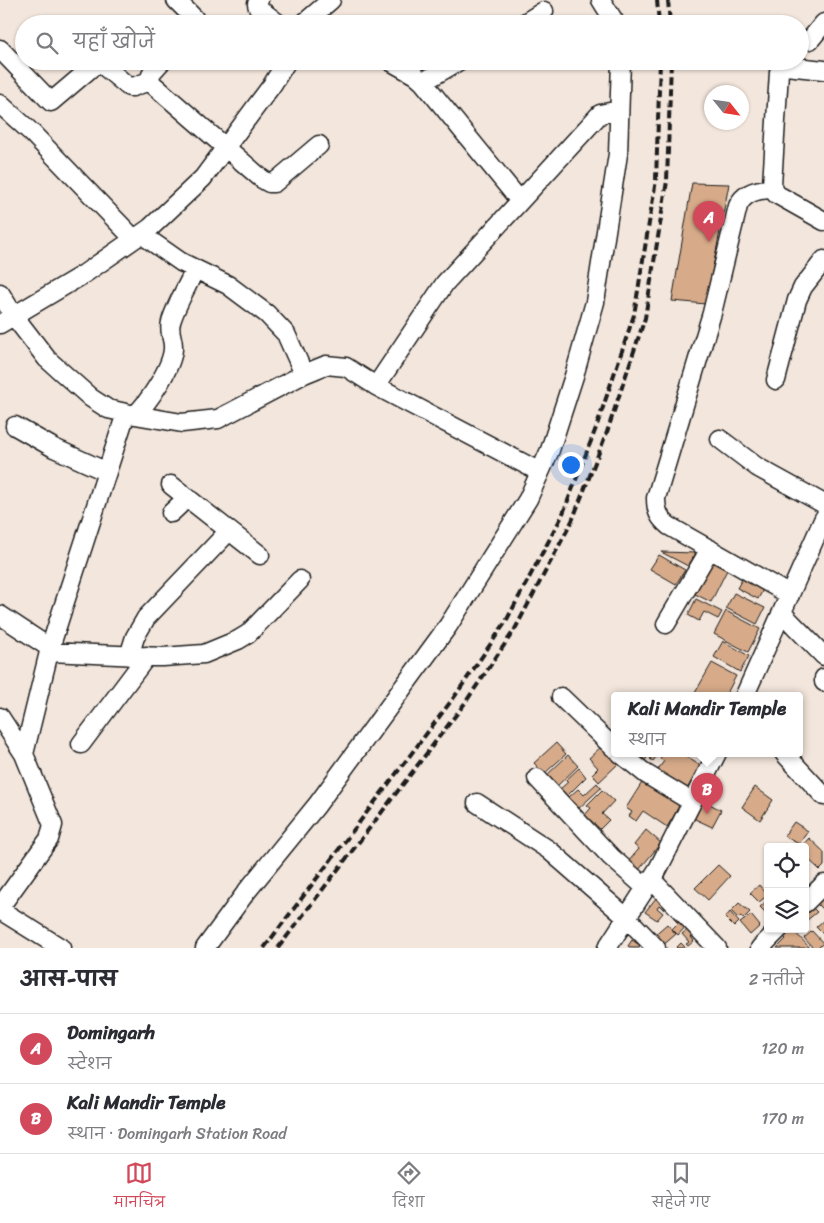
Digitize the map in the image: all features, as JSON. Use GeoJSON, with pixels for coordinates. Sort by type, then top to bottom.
{"type":"FeatureCollection","features":[{"type":"Feature","properties":{"kind":"street"},"geometry":{"type":"LineString","coordinates":[[176,0],[191,15]]}},
{"type":"Feature","properties":{"kind":"street"},"geometry":{"type":"LineString","coordinates":[[259,0],[258,8],[267,15]]}},
{"type":"Feature","properties":{"kind":"street"},"geometry":{"type":"LineString","coordinates":[[314,15],[331,0]]}},
{"type":"Feature","properties":{"kind":"street"},"geometry":{"type":"LineString","coordinates":[[601,0],[610,15]]}},
{"type":"Feature","properties":{"kind":"street"},"geometry":{"type":"LineString","coordinates":[[537,15],[544,11]]}},
{"type":"Feature","properties":{"kind":"street"},"geometry":{"type":"LineString","coordinates":[[810,40],[824,24]]}},
{"type":"Feature","properties":{"kind":"street"},"geometry":{"type":"LineString","coordinates":[[0,49],[15,65]]}},
{"type":"Feature","properties":{"kind":"street"},"geometry":{"type":"LineString","coordinates":[[809,68],[824,70]]}},
{"type":"Feature","properties":{"kind":"street"},"geometry":{"type":"LineString","coordinates":[[20,70],[51,102],[89,70]]}},
{"type":"Feature","properties":{"kind":"street"},"geometry":{"type":"LineString","coordinates":[[109,70],[129,87],[149,82]]}},
{"type":"Feature","properties":{"kind":"street"},"geometry":{"type":"LineString","coordinates":[[149,82],[154,70]]}},
{"type":"Feature","properties":{"kind":"street"},"geometry":{"type":"LineString","coordinates":[[7,320],[84,274],[150,228],[203,178],[281,70]]}},
{"type":"Feature","properties":{"kind":"street"},"geometry":{"type":"LineString","coordinates":[[406,70],[423,82],[520,201]]}},
{"type":"Feature","properties":{"kind":"street"},"geometry":{"type":"LineString","coordinates":[[423,82],[444,70]]}},
{"type":"Feature","properties":{"kind":"street"},"geometry":{"type":"LineString","coordinates":[[205,948],[247,891],[317,805],[448,626],[528,499],[550,450],[595,302],[618,154],[620,70]]}},
{"type":"Feature","properties":{"kind":"street"},"geometry":{"type":"LineString","coordinates":[[767,189],[780,70]]}},
{"type":"Feature","properties":{"kind":"street"},"geometry":{"type":"LineString","coordinates":[[149,82],[269,183],[274,183],[320,145]]}},
{"type":"Feature","properties":{"kind":"street"},"geometry":{"type":"LineString","coordinates":[[0,104],[137,236],[180,262],[228,285],[267,314],[286,334],[304,374]]}},
{"type":"Feature","properties":{"kind":"street"},"geometry":{"type":"LineString","coordinates":[[376,386],[445,284],[600,114],[620,110]]}},
{"type":"Feature","properties":{"kind":"street"},"geometry":{"type":"LineString","coordinates":[[790,595],[666,524],[656,509],[656,498],[712,313],[741,200],[745,196],[767,189],[824,221]]}},
{"type":"Feature","properties":{"kind":"street"},"geometry":{"type":"LineString","coordinates":[[776,380],[797,300],[803,287],[824,260]]}},
{"type":"Feature","properties":{"kind":"street"},"geometry":{"type":"LineString","coordinates":[[24,754],[50,650],[107,472],[131,414],[149,398],[163,376],[173,352],[174,341],[170,332],[171,321],[196,269]]}},
{"type":"Feature","properties":{"kind":"street"},"geometry":{"type":"LineString","coordinates":[[0,293],[7,320],[91,398],[108,409],[182,423],[218,419],[304,374],[326,365],[346,367],[376,386],[540,472]]}},
{"type":"Feature","properties":{"kind":"street"},"geometry":{"type":"LineString","coordinates":[[15,426],[54,448],[107,472]]}},
{"type":"Feature","properties":{"kind":"street"},"geometry":{"type":"LineString","coordinates":[[720,440],[757,467],[824,504]]}},
{"type":"Feature","properties":{"kind":"street"},"geometry":{"type":"LineString","coordinates":[[171,485],[260,555]]}},
{"type":"Feature","properties":{"kind":"street"},"geometry":{"type":"LineString","coordinates":[[171,513],[187,498]]}},
{"type":"Feature","properties":{"kind":"street"},"geometry":{"type":"LineString","coordinates":[[745,692],[822,529]]}},
{"type":"Feature","properties":{"kind":"street"},"geometry":{"type":"LineString","coordinates":[[129,656],[135,637],[146,618],[229,531]]}},
{"type":"Feature","properties":{"kind":"street"},"geometry":{"type":"LineString","coordinates":[[666,624],[710,549]]}},
{"type":"Feature","properties":{"kind":"street"},"geometry":{"type":"LineString","coordinates":[[0,615],[50,650],[163,657],[204,654],[248,634],[300,580]]}},
{"type":"Feature","properties":{"kind":"street"},"geometry":{"type":"LineString","coordinates":[[782,613],[824,656]]}},
{"type":"Feature","properties":{"kind":"street"},"geometry":{"type":"LineString","coordinates":[[81,744],[147,656]]}},
{"type":"Feature","properties":{"kind":"street"},"geometry":{"type":"LineString","coordinates":[[561,697],[611,745]]}},
{"type":"Feature","properties":{"kind":"street"},"geometry":{"type":"LineString","coordinates":[[0,717],[24,754],[53,825],[49,838],[0,908],[61,948]]}},
{"type":"Feature","properties":{"kind":"street"},"geometry":{"type":"LineString","coordinates":[[625,757],[646,774],[692,802]]}},
{"type":"Feature","properties":{"kind":"street"},"geometry":{"type":"LineString","coordinates":[[607,948],[648,884],[715,757]]}},
{"type":"Feature","properties":{"kind":"street"},"geometry":{"type":"LineString","coordinates":[[788,757],[824,796]]}},
{"type":"Feature","properties":{"kind":"street"},"geometry":{"type":"LineString","coordinates":[[537,778],[611,857],[648,884],[717,948]]}},
{"type":"Feature","properties":{"kind":"street"},"geometry":{"type":"LineString","coordinates":[[477,803],[549,850],[627,918],[656,948]]}},
{"type":"Feature","properties":{"kind":"street"},"geometry":{"type":"LineString","coordinates":[[809,899],[824,884]]}},
{"type":"Feature","properties":{"kind":"street"},"geometry":{"type":"LineString","coordinates":[[760,948],[775,933]]}},
{"type":"Feature","properties":{"kind":"building"},"geometry":{"type":"Polygon","coordinates":[[[692,183],[729,184],[706,304],[672,301],[692,183]]]}},
{"type":"Feature","properties":{"kind":"building"},"geometry":{"type":"Polygon","coordinates":[[[661,552],[696,553],[688,566],[661,552]]]}},
{"type":"Feature","properties":{"kind":"building"},"geometry":{"type":"Polygon","coordinates":[[[659,555],[685,570],[676,584],[650,569],[659,555]]]}},
{"type":"Feature","properties":{"kind":"building"},"geometry":{"type":"Polygon","coordinates":[[[711,562],[727,570],[711,602],[695,594],[711,562]]]}},
{"type":"Feature","properties":{"kind":"building"},"geometry":{"type":"Polygon","coordinates":[[[744,576],[764,588],[758,599],[737,588],[744,576]]]}},
{"type":"Feature","properties":{"kind":"building"},"geometry":{"type":"Polygon","coordinates":[[[734,593],[765,608],[757,624],[726,608],[734,593]]]}},
{"type":"Feature","properties":{"kind":"building"},"geometry":{"type":"Polygon","coordinates":[[[696,599],[722,612],[718,619],[704,612],[699,621],[688,615],[696,599]]]}},
{"type":"Feature","properties":{"kind":"building"},"geometry":{"type":"Polygon","coordinates":[[[726,611],[760,629],[748,652],[714,634],[726,611]]]}},
{"type":"Feature","properties":{"kind":"building"},"geometry":{"type":"Polygon","coordinates":[[[723,641],[749,656],[740,672],[714,657],[723,641]]]}},
{"type":"Feature","properties":{"kind":"building"},"geometry":{"type":"Polygon","coordinates":[[[712,663],[736,676],[728,692],[696,692],[712,663]]]}},
{"type":"Feature","properties":{"kind":"building"},"geometry":{"type":"Polygon","coordinates":[[[556,743],[566,754],[544,774],[534,763],[556,743]]]}},
{"type":"Feature","properties":{"kind":"building"},"geometry":{"type":"Polygon","coordinates":[[[602,746],[618,764],[599,782],[592,774],[598,768],[589,758],[602,746]]]}},
{"type":"Feature","properties":{"kind":"building"},"geometry":{"type":"Polygon","coordinates":[[[568,755],[578,766],[557,786],[547,775],[568,755]]]}},
{"type":"Feature","properties":{"kind":"building"},"geometry":{"type":"Polygon","coordinates":[[[633,757],[648,757],[642,764],[633,757]]]}},
{"type":"Feature","properties":{"kind":"building"},"geometry":{"type":"Polygon","coordinates":[[[661,757],[686,757],[701,766],[687,789],[657,771],[664,761],[660,759],[661,757]]]}},
{"type":"Feature","properties":{"kind":"building"},"geometry":{"type":"Polygon","coordinates":[[[579,768],[586,777],[567,796],[560,789],[568,782],[566,780],[579,768]]]}},
{"type":"Feature","properties":{"kind":"building"},"geometry":{"type":"Polygon","coordinates":[[[643,781],[680,806],[667,827],[643,811],[636,821],[629,816],[632,812],[626,808],[643,781]]]}},
{"type":"Feature","properties":{"kind":"building"},"geometry":{"type":"Polygon","coordinates":[[[597,783],[601,788],[579,808],[569,797],[578,789],[584,795],[597,783]]]}},
{"type":"Feature","properties":{"kind":"building"},"geometry":{"type":"Polygon","coordinates":[[[755,787],[773,800],[760,820],[742,807],[755,787]]]}},
{"type":"Feature","properties":{"kind":"building"},"geometry":{"type":"Polygon","coordinates":[[[602,790],[614,801],[602,814],[609,820],[600,829],[585,815],[591,808],[587,805],[602,790]]]}},
{"type":"Feature","properties":{"kind":"building"},"geometry":{"type":"Polygon","coordinates":[[[702,800],[721,810],[712,827],[693,818],[702,800]]]}},
{"type":"Feature","properties":{"kind":"building"},"geometry":{"type":"Polygon","coordinates":[[[794,822],[808,831],[800,843],[784,836],[794,822]]]}},
{"type":"Feature","properties":{"kind":"building"},"geometry":{"type":"Polygon","coordinates":[[[646,830],[661,843],[638,871],[628,862],[639,849],[634,845],[646,830]]]}},
{"type":"Feature","properties":{"kind":"building"},"geometry":{"type":"Polygon","coordinates":[[[809,838],[824,852],[824,866],[820,870],[809,860],[809,843],[805,843],[809,838]]]}},
{"type":"Feature","properties":{"kind":"building"},"geometry":{"type":"Polygon","coordinates":[[[718,865],[730,876],[708,900],[695,888],[718,865]]]}},
{"type":"Feature","properties":{"kind":"building"},"geometry":{"type":"Polygon","coordinates":[[[759,885],[764,891],[764,898],[759,902],[750,893],[759,885]]]}},
{"type":"Feature","properties":{"kind":"building"},"geometry":{"type":"Polygon","coordinates":[[[660,893],[671,901],[664,910],[659,905],[657,908],[663,913],[657,920],[645,912],[660,893]]]}},
{"type":"Feature","properties":{"kind":"building"},"geometry":{"type":"Polygon","coordinates":[[[824,897],[824,911],[816,903],[824,897]]]}},
{"type":"Feature","properties":{"kind":"building"},"geometry":{"type":"Polygon","coordinates":[[[739,903],[750,912],[743,919],[741,916],[738,918],[731,911],[739,903]]]}},
{"type":"Feature","properties":{"kind":"building"},"geometry":{"type":"Polygon","coordinates":[[[809,904],[817,912],[809,919],[809,904]]]}},
{"type":"Feature","properties":{"kind":"building"},"geometry":{"type":"Polygon","coordinates":[[[730,912],[739,922],[734,927],[725,918],[730,912]]]}},
{"type":"Feature","properties":{"kind":"building"},"geometry":{"type":"Polygon","coordinates":[[[679,913],[689,923],[678,935],[672,929],[678,923],[674,919],[679,913]]]}},
{"type":"Feature","properties":{"kind":"building"},"geometry":{"type":"Polygon","coordinates":[[[751,915],[760,926],[750,935],[740,923],[751,915]]]}},
{"type":"Feature","properties":{"kind":"building"},"geometry":{"type":"Polygon","coordinates":[[[824,920],[824,935],[816,927],[824,920]]]}},
{"type":"Feature","properties":{"kind":"building"},"geometry":{"type":"Polygon","coordinates":[[[667,924],[676,934],[661,947],[652,937],[667,924]]]}},
{"type":"Feature","properties":{"kind":"building"},"geometry":{"type":"Polygon","coordinates":[[[692,926],[697,932],[691,937],[694,941],[688,946],[686,944],[689,942],[682,934],[692,926]]]}},
{"type":"Feature","properties":{"kind":"building"},"geometry":{"type":"Polygon","coordinates":[[[812,931],[823,943],[818,948],[813,948],[804,938],[812,931]]]}},
{"type":"Feature","properties":{"kind":"building"},"geometry":{"type":"Polygon","coordinates":[[[796,933],[810,948],[777,948],[786,939],[781,934],[796,933]]]}},
{"type":"Feature","properties":{"kind":"building"},"geometry":{"type":"Polygon","coordinates":[[[632,940],[641,946],[639,948],[631,948],[628,946],[632,940]]]}},
{"type":"Feature","properties":{"kind":"building"},"geometry":{"type":"Polygon","coordinates":[[[681,943],[686,948],[676,948],[681,943]]]}},
{"type":"Feature","properties":{"kind":"railway"},"geometry":{"type":"LineString","coordinates":[[657,0],[658,15]]}},
{"type":"Feature","properties":{"kind":"railway"},"geometry":{"type":"LineString","coordinates":[[668,0],[669,15]]}},
{"type":"Feature","properties":{"kind":"railway"},"geometry":{"type":"LineString","coordinates":[[264,948],[455,696],[505,623],[562,516],[596,428],[634,315],[656,180],[660,70]]}},
{"type":"Feature","properties":{"kind":"railway"},"geometry":{"type":"LineString","coordinates":[[278,948],[465,703],[515,629],[572,521],[607,432],[645,318],[667,181],[671,70]]}},
{"type":"Feature","properties":{"kind":"place","name":"Domingarh"},"geometry":{"type":"Point","coordinates":[709,242]}},
{"type":"Feature","properties":{"kind":"place","name":"Kali Mandir Temple"},"geometry":{"type":"Point","coordinates":[707,814]}}]}
